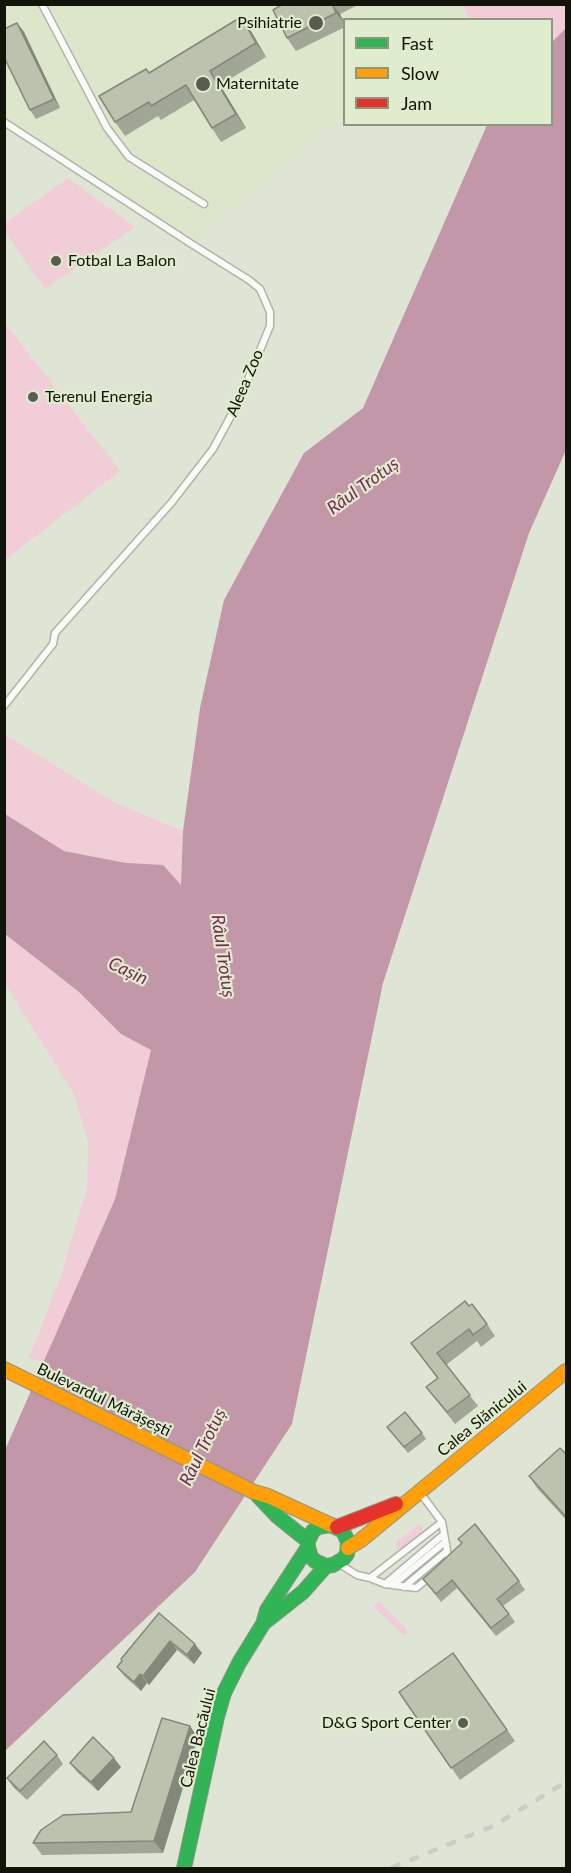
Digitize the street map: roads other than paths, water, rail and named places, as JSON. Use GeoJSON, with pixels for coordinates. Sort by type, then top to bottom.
{"type":"FeatureCollection","features":[{"type":"Feature","properties":{"kind":"main road","name":"Bulevardul Mărășești"},"geometry":{"type":"LineString","coordinates":[[4,1369],[252,1491],[334,1526]]}},
{"type":"Feature","properties":{"kind":"main road","name":"Calea Slănicului"},"geometry":{"type":"LineString","coordinates":[[348,1548],[361,1540],[567,1371]]}},
{"type":"Feature","properties":{"kind":"main road","name":"Bulevardul Mărășești"},"geometry":{"type":"LineString","coordinates":[[252,1491],[308,1544]]}},
{"type":"Feature","properties":{"kind":"main road","name":"Calea Slănicului"},"geometry":{"type":"LineString","coordinates":[[334,1526],[375,1513],[420,1492]]}},
{"type":"Feature","properties":{"kind":"main road"},"geometry":{"type":"LineString","coordinates":[[334,1526],[347,1536],[347,1554],[332,1564],[320,1564],[311,1557],[308,1544],[318,1527],[334,1526]]}},
{"type":"Feature","properties":{"kind":"main road","name":"Calea Bacăului"},"geometry":{"type":"LineString","coordinates":[[184,1869],[224,1693],[263,1624],[267,1610],[308,1544]]}},
{"type":"Feature","properties":{"kind":"main road","name":"Calea Bacăului"},"geometry":{"type":"LineString","coordinates":[[263,1624],[303,1592],[332,1564]]}},
{"type":"Feature","properties":{"kind":"lane"},"geometry":{"type":"LineString","coordinates":[[42,4],[107,128],[129,157],[204,204]]}},
{"type":"Feature","properties":{"kind":"lane","name":"Aleea Zoo"},"geometry":{"type":"LineString","coordinates":[[4,122],[249,280],[260,289],[270,312],[270,326],[240,399],[213,449],[172,502],[55,633],[53,644],[4,706]]}},
{"type":"Feature","properties":{"kind":"lane"},"geometry":{"type":"LineString","coordinates":[[420,1492],[442,1522],[449,1561],[441,1568]]}},
{"type":"Feature","properties":{"kind":"lane"},"geometry":{"type":"LineString","coordinates":[[370,1578],[442,1522]]}},
{"type":"Feature","properties":{"kind":"lane"},"geometry":{"type":"LineString","coordinates":[[385,1584],[445,1538]]}},
{"type":"Feature","properties":{"kind":"lane"},"geometry":{"type":"LineString","coordinates":[[393,1585],[445,1538]]}},
{"type":"Feature","properties":{"kind":"lane"},"geometry":{"type":"LineString","coordinates":[[404,1587],[447,1551]]}},
{"type":"Feature","properties":{"kind":"lane"},"geometry":{"type":"LineString","coordinates":[[332,1564],[385,1584],[404,1587],[416,1588],[433,1575]]}},
{"type":"Feature","properties":{"kind":"water"},"geometry":{"type":"Polygon","coordinates":[[[566,28],[566,450],[529,533],[383,983],[292,1424],[195,1572],[5,1751],[5,1450],[115,1199],[151,1050],[121,1034],[79,992],[5,934],[5,814],[64,851],[126,863],[163,865],[181,885],[183,831],[200,708],[224,600],[304,453],[363,408],[487,126],[553,126],[553,41],[566,28]]]}},
{"type":"Feature","properties":{"kind":"railway"},"geometry":{"type":"LineString","coordinates":[[391,1868],[493,1826],[566,1782]]}},
{"type":"Feature","properties":{"kind":"place","name":"Psihiatrie"},"geometry":{"type":"Point","coordinates":[316,23]}},
{"type":"Feature","properties":{"kind":"place","name":"Maternitate"},"geometry":{"type":"Point","coordinates":[203,84]}},
{"type":"Feature","properties":{"kind":"place","name":"Fotbal La Balon"},"geometry":{"type":"Point","coordinates":[56,261]}},
{"type":"Feature","properties":{"kind":"place","name":"Terenul Energia"},"geometry":{"type":"Point","coordinates":[33,397]}},
{"type":"Feature","properties":{"kind":"place","name":"D&G Sport Center"},"geometry":{"type":"Point","coordinates":[463,1723]}},
{"type":"Feature","properties":{"kind":"water label","name":"Râul Trotuș"},"geometry":{"type":"Point","coordinates":[363,486]}},
{"type":"Feature","properties":{"kind":"water label","name":"Râul Trotuș"},"geometry":{"type":"Point","coordinates":[223,956]}},
{"type":"Feature","properties":{"kind":"water label","name":"Cașin"},"geometry":{"type":"Point","coordinates":[128,971]}},
{"type":"Feature","properties":{"kind":"water label","name":"Râul Trotuș"},"geometry":{"type":"Point","coordinates":[203,1447]}}]}
